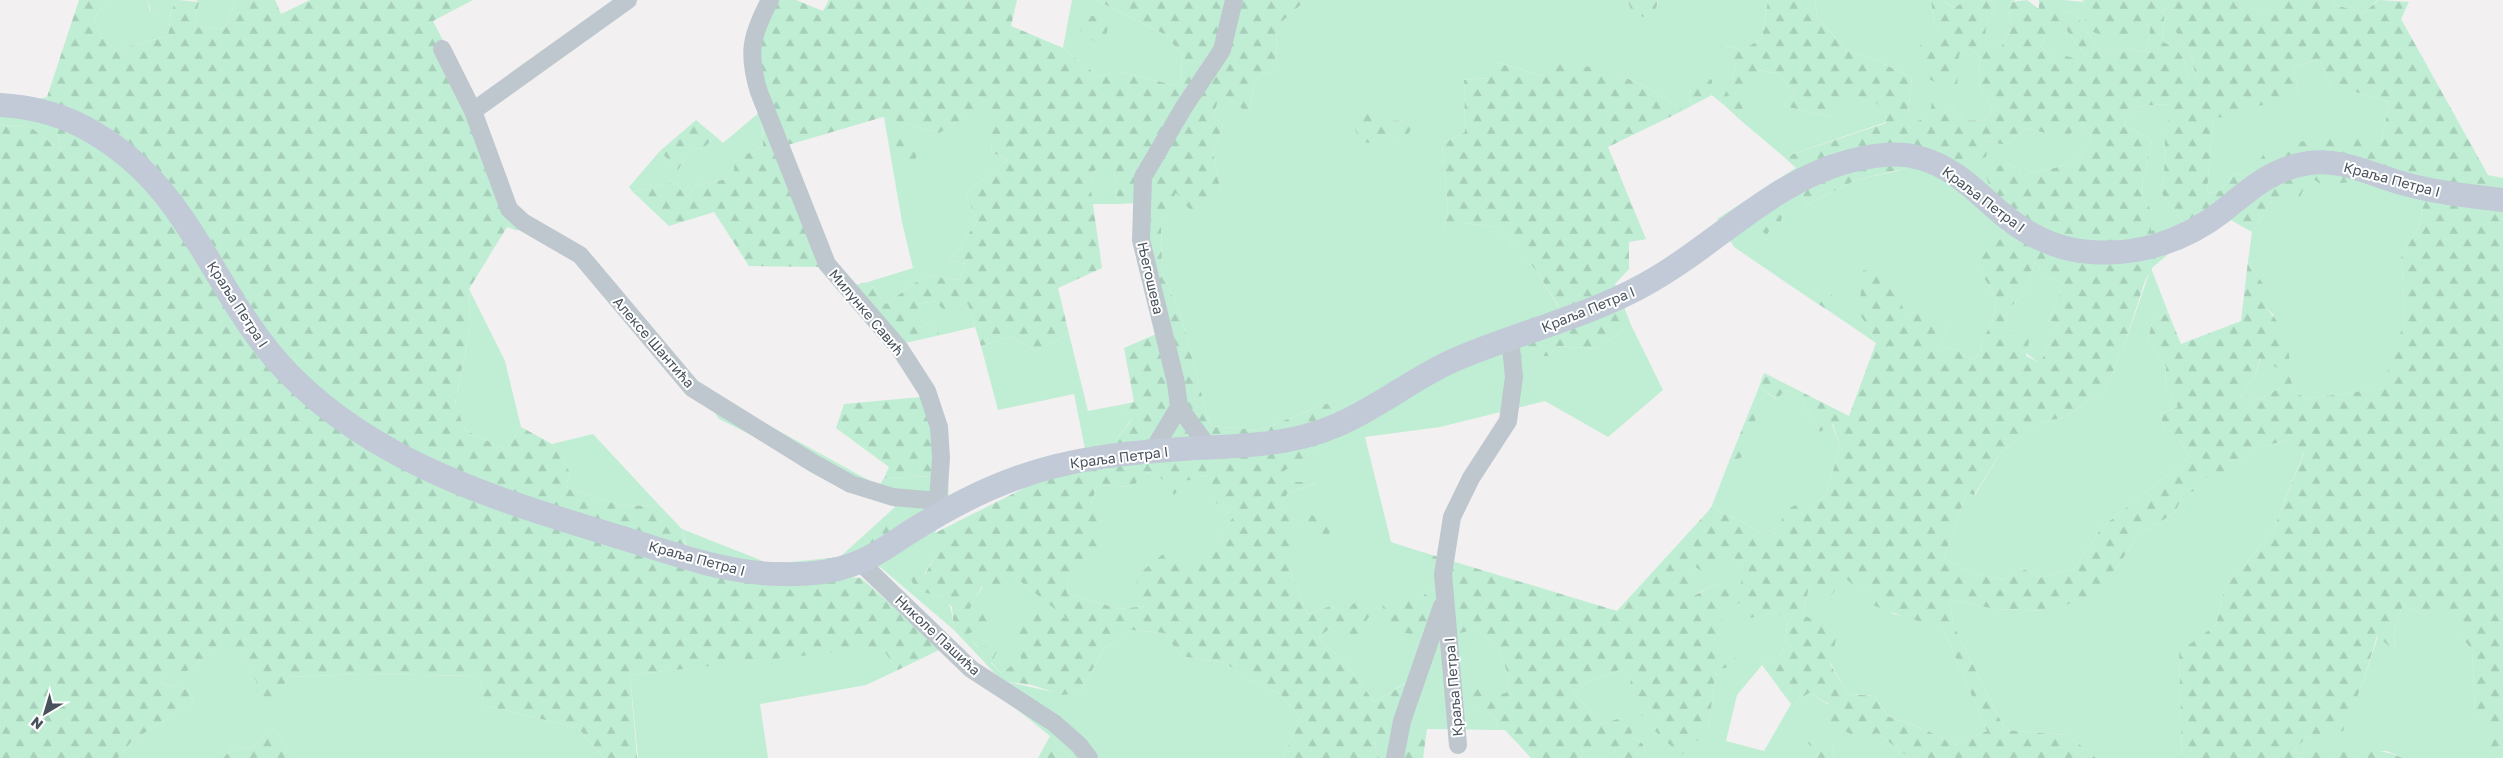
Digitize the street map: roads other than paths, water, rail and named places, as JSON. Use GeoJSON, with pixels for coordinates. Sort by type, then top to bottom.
{"type":"FeatureCollection","features":[{"type":"Feature","properties":{"kind":"street"},"geometry":{"type":"LineString","coordinates":[[473,111],[524,73],[607,17],[628,0]]}},
{"type":"Feature","properties":{"kind":"street","name":"Милунке Савић"},"geometry":{"type":"LineString","coordinates":[[770,0],[752,42],[752,69],[759,92],[827,264],[900,349],[927,391],[939,427],[941,458],[940,507]]}},
{"type":"Feature","properties":{"kind":"street","name":"Његошева"},"geometry":{"type":"LineString","coordinates":[[1209,448],[1179,407],[1174,373],[1141,240],[1143,177],[1184,107],[1222,50],[1234,0]]}},
{"type":"Feature","properties":{"kind":"street","name":"Алексе Шантића"},"geometry":{"type":"LineString","coordinates":[[442,49],[473,111],[509,209],[522,222],[580,255],[692,388],[805,459],[851,484],[892,497],[940,507]]}},
{"type":"Feature","properties":{"kind":"street","name":"Краља Петра I"},"geometry":{"type":"LineString","coordinates":[[0,105],[39,110],[71,120],[100,135],[137,162],[178,209],[241,314],[257,337],[292,377],[338,416],[415,463],[466,486],[539,512],[728,568],[770,574],[791,574],[834,569],[860,562],[940,507],[996,485],[1054,466],[1094,458],[1280,442],[1337,426],[1420,376],[1456,359],[1510,337],[1560,321],[1640,288],[1680,264],[1794,185],[1823,170],[1870,157],[1898,154],[1927,159],[1957,175],[2022,229],[2058,246],[2096,253],[2139,250],[2173,240],[2206,223],[2266,177],[2307,163],[2327,162],[2350,167],[2397,182],[2445,194],[2503,200]]}},
{"type":"Feature","properties":{"kind":"street","name":"Краља Петра I"},"geometry":{"type":"LineString","coordinates":[[1458,746],[1443,574],[1452,517],[1472,478],[1508,421],[1514,377],[1510,337]]}},
{"type":"Feature","properties":{"kind":"street"},"geometry":{"type":"LineString","coordinates":[[1152,452],[1179,407]]}},
{"type":"Feature","properties":{"kind":"street","name":"Николе Пашића"},"geometry":{"type":"LineString","coordinates":[[860,562],[971,669],[1054,724],[1079,745],[1089,758]]}},
{"type":"Feature","properties":{"kind":"street","name":"Краља Петра I"},"geometry":{"type":"LineString","coordinates":[[1395,758],[1402,721],[1445,598]]}}]}
